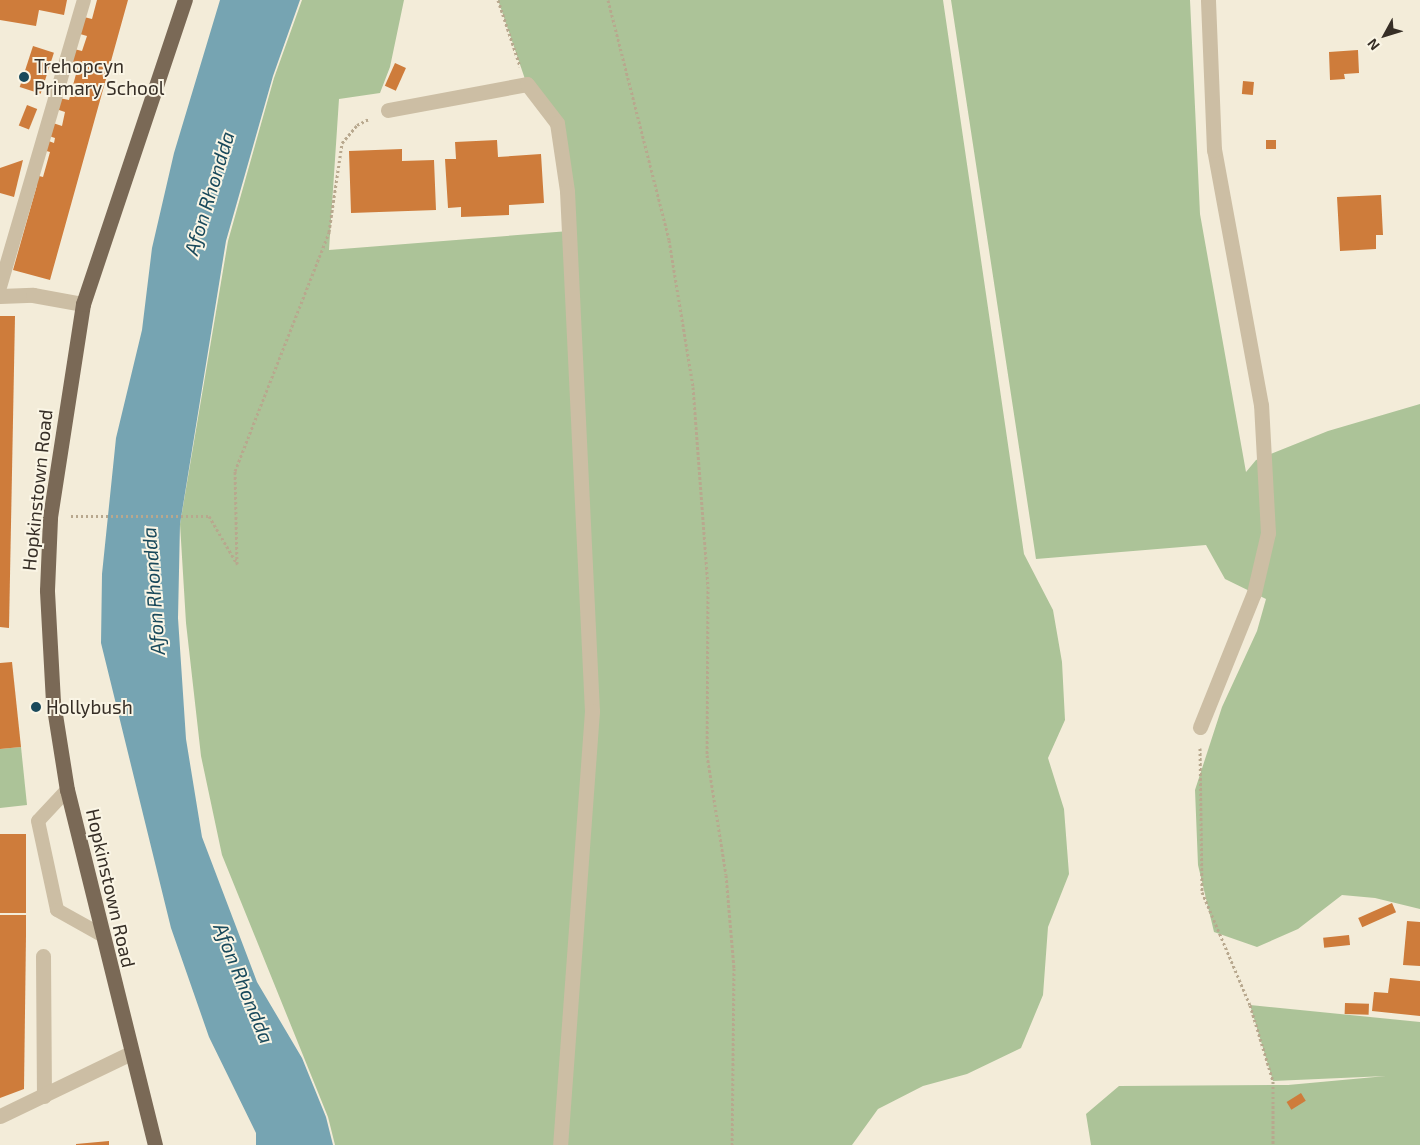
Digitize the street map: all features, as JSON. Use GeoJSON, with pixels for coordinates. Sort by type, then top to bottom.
{"type":"FeatureCollection","features":[{"type":"Feature","properties":{"kind":"main road","name":"Hopkinstown Road"},"geometry":{"type":"LineString","coordinates":[[155,1145],[100,934],[67,790],[54,702],[47,590],[50,517],[83,304],[185,0]]}},
{"type":"Feature","properties":{"kind":"street"},"geometry":{"type":"LineString","coordinates":[[1200,727],[1254,593],[1268,533],[1261,405],[1214,150],[1208,0]]}},
{"type":"Feature","properties":{"kind":"street"},"geometry":{"type":"LineString","coordinates":[[388,110],[527,84],[557,122],[567,191],[592,711],[560,1145]]}},
{"type":"Feature","properties":{"kind":"street"},"geometry":{"type":"LineString","coordinates":[[0,296],[33,294],[83,304]]}},
{"type":"Feature","properties":{"kind":"street"},"geometry":{"type":"LineString","coordinates":[[43,956],[44,1096]]}},
{"type":"Feature","properties":{"kind":"street"},"geometry":{"type":"LineString","coordinates":[[0,1116],[131,1053]]}},
{"type":"Feature","properties":{"kind":"lane"},"geometry":{"type":"LineString","coordinates":[[0,287],[84,0]]}},
{"type":"Feature","properties":{"kind":"lane"},"geometry":{"type":"LineString","coordinates":[[67,790],[38,821],[57,910],[100,934]]}},
{"type":"Feature","properties":{"kind":"path"},"geometry":{"type":"LineString","coordinates":[[498,0],[527,84]]}},
{"type":"Feature","properties":{"kind":"path"},"geometry":{"type":"LineString","coordinates":[[608,0],[669,240],[693,387],[708,586],[707,754],[726,875],[734,968],[732,1145]]}},
{"type":"Feature","properties":{"kind":"path"},"geometry":{"type":"LineString","coordinates":[[91,514],[209,516],[237,564],[235,471],[330,232],[342,143],[356,126],[388,110]]}},
{"type":"Feature","properties":{"kind":"path"},"geometry":{"type":"LineString","coordinates":[[1200,727],[1202,892],[1250,1005],[1273,1081],[1273,1145]]}},
{"type":"Feature","properties":{"kind":"green space"},"geometry":{"type":"Polygon","coordinates":[[[302,0],[404,0],[390,67],[380,93],[339,99],[329,250],[569,231],[557,123],[527,85],[498,0],[943,0],[1024,554],[1053,610],[1062,662],[1065,720],[1048,758],[1064,809],[1069,874],[1048,927],[1043,995],[1021,1048],[967,1074],[923,1086],[878,1109],[852,1145],[335,1145],[328,1117],[222,855],[201,756],[186,623],[180,524],[228,241],[274,78],[302,0]]]}},
{"type":"Feature","properties":{"kind":"green space"},"geometry":{"type":"Polygon","coordinates":[[[951,0],[1190,0],[1200,214],[1246,472],[1256,460],[1328,431],[1420,404],[1420,909],[1375,898],[1342,895],[1298,929],[1257,947],[1214,932],[1198,865],[1195,790],[1222,707],[1257,631],[1266,599],[1225,579],[1206,545],[1036,559],[951,0]]]}},
{"type":"Feature","properties":{"kind":"green space"},"geometry":{"type":"Polygon","coordinates":[[[21,747],[27,805],[0,808],[0,749],[21,747]]]}},
{"type":"Feature","properties":{"kind":"green space"},"geometry":{"type":"Polygon","coordinates":[[[1250,1005],[1420,1022],[1420,1145],[1091,1145],[1086,1114],[1119,1086],[1288,1085],[1386,1076],[1273,1081],[1250,1005]]]}},
{"type":"Feature","properties":{"kind":"water","name":"Afon Rhondda"},"geometry":{"type":"Polygon","coordinates":[[[220,0],[300,0],[273,76],[226,241],[180,524],[178,618],[186,739],[202,837],[257,982],[302,1058],[326,1117],[333,1145],[256,1145],[256,1133],[209,1037],[171,928],[101,643],[102,574],[116,438],[142,330],[152,248],[174,153],[220,0]]]}},
{"type":"Feature","properties":{"kind":"building"},"geometry":{"type":"Polygon","coordinates":[[[0,0],[67,0],[64,15],[39,10],[36,26],[0,20],[0,0]]]}},
{"type":"Feature","properties":{"kind":"building"},"geometry":{"type":"Polygon","coordinates":[[[97,0],[128,0],[50,280],[13,270],[37,185],[35,175],[43,177],[50,152],[43,150],[46,140],[54,143],[55,138],[46,135],[50,122],[62,126],[65,112],[56,109],[59,98],[69,100],[79,63],[70,61],[74,49],[82,51],[87,36],[80,34],[84,17],[92,19],[97,0]]]}},
{"type":"Feature","properties":{"kind":"building"},"geometry":{"type":"Polygon","coordinates":[[[33,46],[54,53],[41,94],[20,87],[33,46]]]}},
{"type":"Feature","properties":{"kind":"building"},"geometry":{"type":"Polygon","coordinates":[[[1358,50],[1359,73],[1344,74],[1345,79],[1330,80],[1329,52],[1358,50]]]}},
{"type":"Feature","properties":{"kind":"building"},"geometry":{"type":"Polygon","coordinates":[[[395,63],[406,68],[396,91],[385,86],[395,63]]]}},
{"type":"Feature","properties":{"kind":"building"},"geometry":{"type":"Polygon","coordinates":[[[1243,81],[1254,82],[1253,95],[1242,94],[1243,81]]]}},
{"type":"Feature","properties":{"kind":"building"},"geometry":{"type":"Polygon","coordinates":[[[27,105],[37,109],[29,130],[19,125],[27,105]]]}},
{"type":"Feature","properties":{"kind":"building"},"geometry":{"type":"Polygon","coordinates":[[[497,140],[498,157],[541,154],[544,203],[509,205],[509,215],[461,217],[461,207],[448,208],[445,159],[456,159],[455,142],[497,140]]]}},
{"type":"Feature","properties":{"kind":"building"},"geometry":{"type":"Polygon","coordinates":[[[1266,140],[1276,140],[1276,149],[1266,149],[1266,140]]]}},
{"type":"Feature","properties":{"kind":"building"},"geometry":{"type":"Polygon","coordinates":[[[402,149],[402,161],[434,160],[436,210],[351,213],[349,151],[402,149]]]}},
{"type":"Feature","properties":{"kind":"building"},"geometry":{"type":"Polygon","coordinates":[[[23,160],[14,197],[0,193],[0,168],[23,160]]]}},
{"type":"Feature","properties":{"kind":"building"},"geometry":{"type":"Polygon","coordinates":[[[1381,195],[1383,235],[1376,235],[1376,249],[1340,251],[1337,197],[1381,195]]]}},
{"type":"Feature","properties":{"kind":"building"},"geometry":{"type":"Polygon","coordinates":[[[0,316],[15,316],[9,628],[0,627],[0,316]]]}},
{"type":"Feature","properties":{"kind":"building"},"geometry":{"type":"Polygon","coordinates":[[[12,662],[21,747],[0,749],[0,663],[12,662]]]}},
{"type":"Feature","properties":{"kind":"building"},"geometry":{"type":"Polygon","coordinates":[[[0,834],[26,834],[26,913],[0,913],[0,834]]]}},
{"type":"Feature","properties":{"kind":"building"},"geometry":{"type":"Polygon","coordinates":[[[1392,903],[1396,912],[1362,927],[1358,918],[1392,903]]]}},
{"type":"Feature","properties":{"kind":"building"},"geometry":{"type":"Polygon","coordinates":[[[0,915],[26,915],[26,935],[24,1089],[0,1098],[0,915]]]}},
{"type":"Feature","properties":{"kind":"building"},"geometry":{"type":"Polygon","coordinates":[[[1407,921],[1420,922],[1420,966],[1403,965],[1407,921]]]}},
{"type":"Feature","properties":{"kind":"building"},"geometry":{"type":"Polygon","coordinates":[[[1349,935],[1350,945],[1324,948],[1323,938],[1349,935]]]}},
{"type":"Feature","properties":{"kind":"building"},"geometry":{"type":"Polygon","coordinates":[[[1390,978],[1420,981],[1420,1016],[1372,1011],[1374,992],[1388,993],[1390,978]]]}},
{"type":"Feature","properties":{"kind":"building"},"geometry":{"type":"Polygon","coordinates":[[[1345,1003],[1369,1004],[1369,1015],[1345,1014],[1345,1003]]]}},
{"type":"Feature","properties":{"kind":"building"},"geometry":{"type":"Polygon","coordinates":[[[1301,1093],[1306,1101],[1291,1110],[1287,1102],[1301,1093]]]}},
{"type":"Feature","properties":{"kind":"building"},"geometry":{"type":"Polygon","coordinates":[[[109,1141],[109,1145],[76,1145],[76,1144],[109,1141]]]}},
{"type":"Feature","properties":{"kind":"place","name":"Trehopcyn Primary School"},"geometry":{"type":"Point","coordinates":[24,77]}},
{"type":"Feature","properties":{"kind":"place","name":"Hollybush"},"geometry":{"type":"Point","coordinates":[36,707]}}]}
